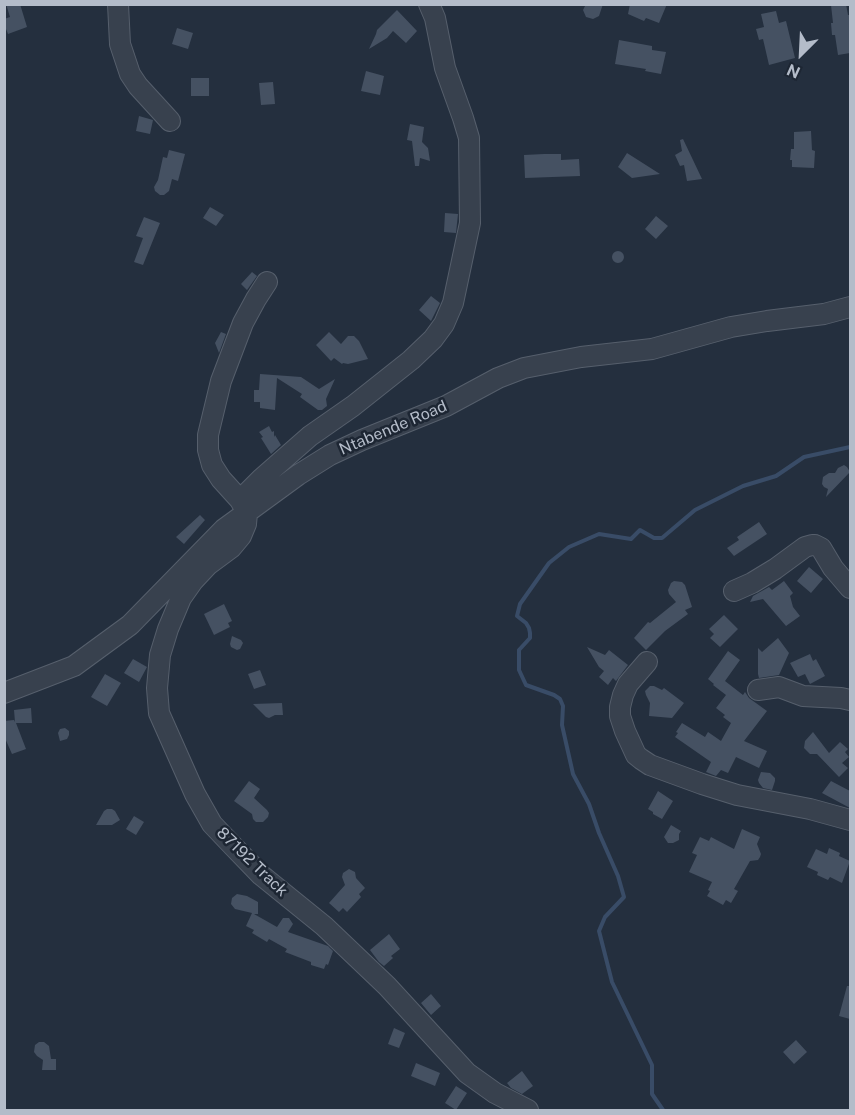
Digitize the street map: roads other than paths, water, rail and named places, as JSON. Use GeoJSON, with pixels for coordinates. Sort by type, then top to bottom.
{"type":"FeatureCollection","features":[{"type":"Feature","properties":{"kind":"street"},"geometry":{"type":"LineString","coordinates":[[118,4],[120,44],[130,74],[170,121]]}},
{"type":"Feature","properties":{"kind":"street"},"geometry":{"type":"LineString","coordinates":[[267,282],[243,323],[221,381],[208,435],[208,450],[212,465],[243,506],[261,479],[310,436],[353,406],[411,360],[433,339],[444,324],[453,303],[471,223],[469,138],[445,68],[435,18],[429,4]]}},
{"type":"Feature","properties":{"kind":"street","name":"Ntabende Road"},"geometry":{"type":"LineString","coordinates":[[4,693],[74,666],[130,625],[224,530],[243,506],[330,455],[362,440],[446,406],[498,378],[524,368],[581,357],[652,349],[731,327],[824,314],[850,307]]}},
{"type":"Feature","properties":{"kind":"street","name":"87192 Track"},"geometry":{"type":"LineString","coordinates":[[243,506],[246,524],[241,536],[231,548],[193,581],[181,598],[160,656],[157,688],[159,713],[195,794],[212,824],[231,844],[261,874],[324,926],[387,986],[467,1073],[495,1093],[528,1110]]}},
{"type":"Feature","properties":{"kind":"street"},"geometry":{"type":"LineString","coordinates":[[734,591],[775,569],[805,547],[812,545],[821,548],[833,568],[850,588]]}},
{"type":"Feature","properties":{"kind":"street"},"geometry":{"type":"LineString","coordinates":[[647,662],[628,684],[620,707],[620,716],[625,731],[636,754],[641,759],[692,781],[737,795],[810,809],[850,820]]}},
{"type":"Feature","properties":{"kind":"street"},"geometry":{"type":"LineString","coordinates":[[758,690],[779,687],[803,696],[850,700]]}},
{"type":"Feature","properties":{"kind":"waterway"},"geometry":{"type":"LineString","coordinates":[[663,1110],[652,1094],[652,1065],[612,982],[599,931],[605,917],[624,897],[589,804],[573,774],[562,725],[563,706],[560,699],[526,685],[519,670],[519,650],[530,638],[529,628],[517,616],[520,604],[549,563],[569,547],[599,534],[631,539],[640,530],[654,538],[662,538],[695,510],[743,486],[776,476],[804,457],[850,447]]}}]}
